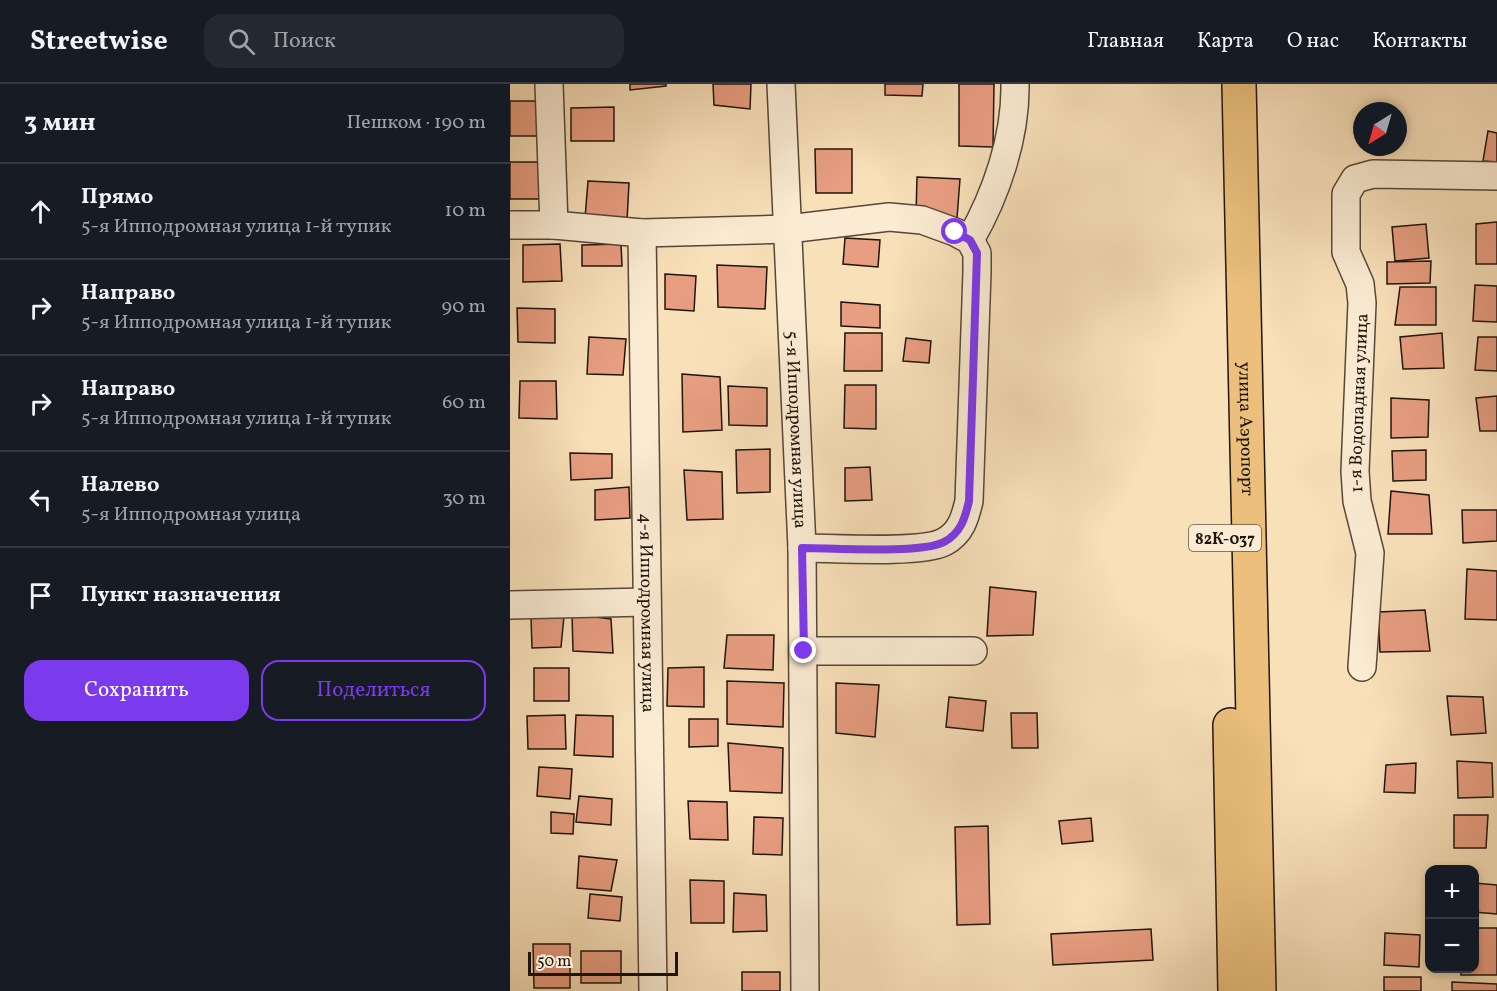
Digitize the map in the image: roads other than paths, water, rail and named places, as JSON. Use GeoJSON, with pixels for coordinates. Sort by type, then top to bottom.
{"type":"FeatureCollection","features":[{"type":"Feature","properties":{"kind":"main road","name":"улица Аэропорт"},"geometry":{"type":"LineString","coordinates":[[1216,84],[1235,991]]}},
{"type":"Feature","properties":{"kind":"main road","name":"улица Аэропорт"},"geometry":{"type":"LineString","coordinates":[[1239,84],[1259,991]]}},
{"type":"Feature","properties":{"kind":"street"},"geometry":{"type":"LineString","coordinates":[[549,84],[554,225]]}},
{"type":"Feature","properties":{"kind":"street","name":"5-я Ипподромная улица"},"geometry":{"type":"LineString","coordinates":[[781,84],[802,548],[806,991]]}},
{"type":"Feature","properties":{"kind":"street"},"geometry":{"type":"LineString","coordinates":[[970,240],[981,221],[1008,145],[1015,84]]}},
{"type":"Feature","properties":{"kind":"street","name":"1-я Водопадная улица"},"geometry":{"type":"LineString","coordinates":[[1362,667],[1370,553],[1357,501],[1355,471],[1362,303],[1360,284],[1346,252],[1346,194],[1355,179],[1373,174],[1497,176]]}},
{"type":"Feature","properties":{"kind":"street"},"geometry":{"type":"LineString","coordinates":[[510,225],[554,225],[642,233],[788,229],[889,217],[922,220],[970,240],[977,253],[969,501],[963,525],[944,542],[919,548],[802,548]]}},
{"type":"Feature","properties":{"kind":"street","name":"4-я Ипподромная улица"},"geometry":{"type":"LineString","coordinates":[[642,233],[653,991]]}},
{"type":"Feature","properties":{"kind":"street"},"geometry":{"type":"LineString","coordinates":[[510,605],[647,602]]}},
{"type":"Feature","properties":{"kind":"street"},"geometry":{"type":"LineString","coordinates":[[804,651],[973,651]]}}]}
